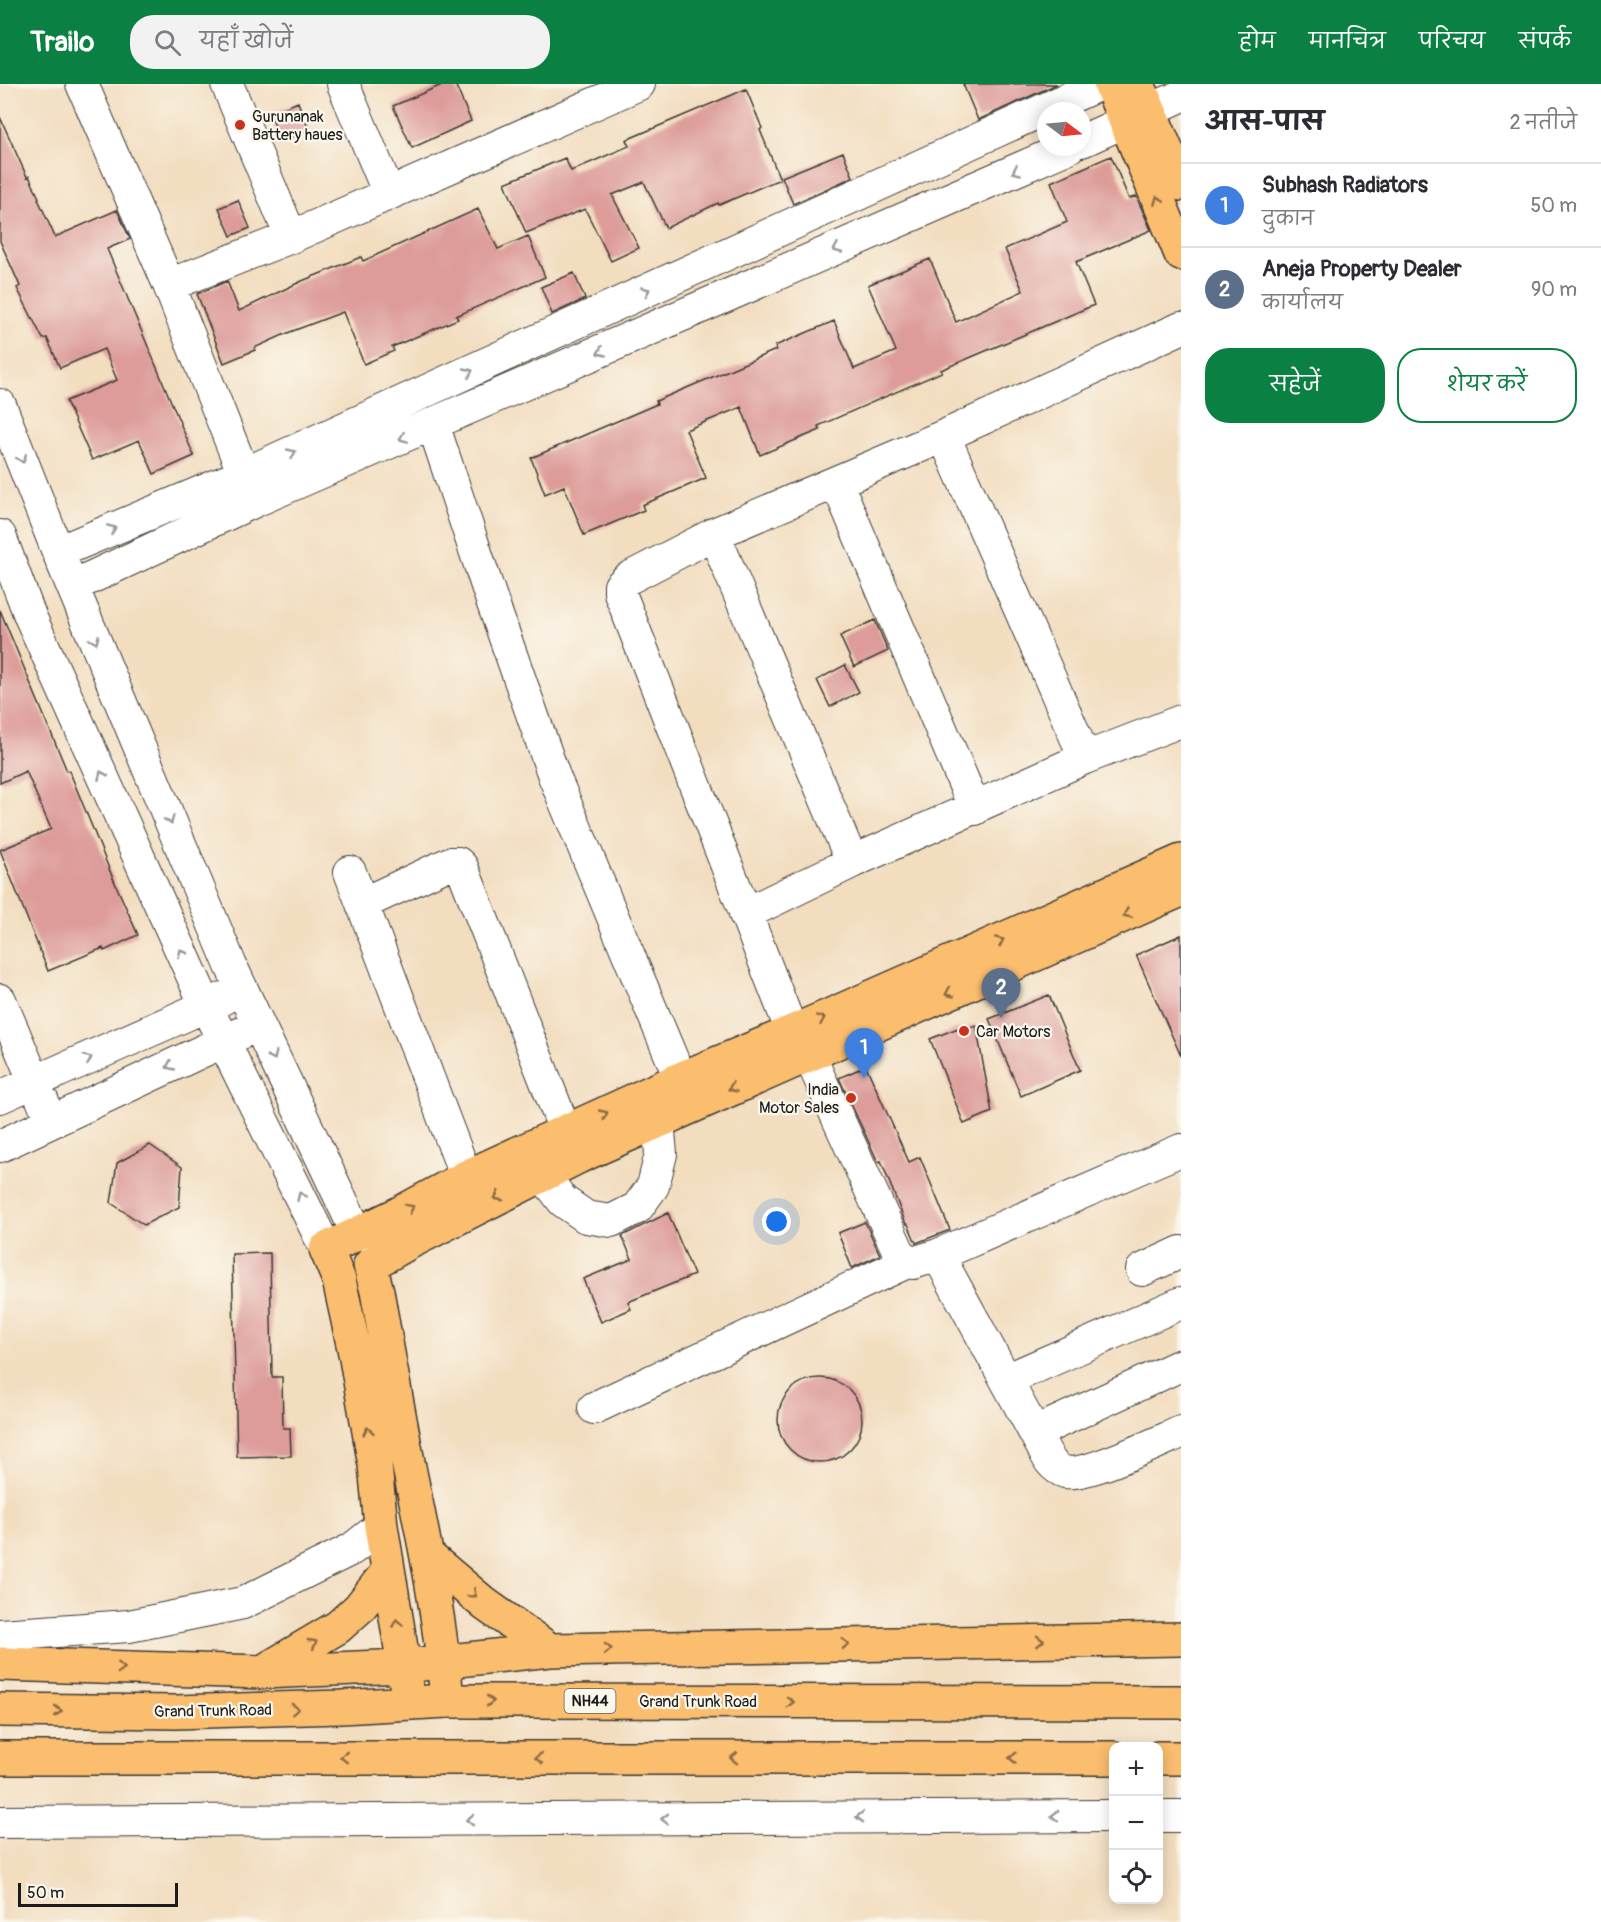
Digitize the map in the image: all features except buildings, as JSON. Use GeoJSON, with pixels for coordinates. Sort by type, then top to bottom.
{"type":"FeatureCollection","features":[{"type":"Feature","properties":{"kind":"main road"},"geometry":{"type":"LineString","coordinates":[[1110,84],[1138,106],[1181,184]]}},
{"type":"Feature","properties":{"kind":"main road"},"geometry":{"type":"LineString","coordinates":[[1138,106],[1181,254]]}},
{"type":"Feature","properties":{"kind":"main road"},"geometry":{"type":"LineString","coordinates":[[800,1044],[1181,861]]}},
{"type":"Feature","properties":{"kind":"main road"},"geometry":{"type":"LineString","coordinates":[[339,1280],[543,1175],[572,1145],[800,1044],[1181,890]]}},
{"type":"Feature","properties":{"kind":"main road"},"geometry":{"type":"LineString","coordinates":[[408,1702],[381,1526],[375,1465],[339,1280],[326,1249],[358,1235],[466,1177],[658,1121],[686,1093]]}},
{"type":"Feature","properties":{"kind":"main road"},"geometry":{"type":"LineString","coordinates":[[358,1235],[377,1291],[428,1556],[444,1661],[447,1701]]}},
{"type":"Feature","properties":{"kind":"main road"},"geometry":{"type":"LineString","coordinates":[[428,1556],[486,1605],[550,1650]]}},
{"type":"Feature","properties":{"kind":"main road"},"geometry":{"type":"LineString","coordinates":[[262,1672],[338,1627],[359,1608],[388,1571]]}},
{"type":"Feature","properties":{"kind":"main road"},"geometry":{"type":"LineString","coordinates":[[0,1664],[262,1672],[404,1665],[550,1650],[1181,1639]]}},
{"type":"Feature","properties":{"kind":"main road","name":"Grand Trunk Road"},"geometry":{"type":"LineString","coordinates":[[0,1710],[176,1712],[447,1701],[1181,1702]]}},
{"type":"Feature","properties":{"kind":"main road"},"geometry":{"type":"LineString","coordinates":[[0,1758],[1109,1758]]}},
{"type":"Feature","properties":{"kind":"main road"},"geometry":{"type":"LineString","coordinates":[[1163,1758],[1181,1758]]}},
{"type":"Feature","properties":{"kind":"street"},"geometry":{"type":"LineString","coordinates":[[82,84],[169,285],[249,488]]}},
{"type":"Feature","properties":{"kind":"street"},"geometry":{"type":"LineString","coordinates":[[227,84],[291,237]]}},
{"type":"Feature","properties":{"kind":"street"},"geometry":{"type":"LineString","coordinates":[[343,84],[389,194]]}},
{"type":"Feature","properties":{"kind":"street"},"geometry":{"type":"LineString","coordinates":[[73,586],[249,488],[1100,84]]}},
{"type":"Feature","properties":{"kind":"street"},"geometry":{"type":"LineString","coordinates":[[169,285],[291,237],[631,86]]}},
{"type":"Feature","properties":{"kind":"street"},"geometry":{"type":"LineString","coordinates":[[1091,135],[1138,106],[1181,96]]}},
{"type":"Feature","properties":{"kind":"street"},"geometry":{"type":"LineString","coordinates":[[58,552],[433,424],[1049,156]]}},
{"type":"Feature","properties":{"kind":"street"},"geometry":{"type":"LineString","coordinates":[[908,1262],[899,1254],[800,1044],[745,914],[620,593],[620,586],[627,579],[714,534],[944,436],[1181,328]]}},
{"type":"Feature","properties":{"kind":"street"},"geometry":{"type":"LineString","coordinates":[[0,405],[58,552],[242,989],[358,1235]]}},
{"type":"Feature","properties":{"kind":"street"},"geometry":{"type":"LineString","coordinates":[[433,424],[554,776],[686,1093]]}},
{"type":"Feature","properties":{"kind":"street"},"geometry":{"type":"LineString","coordinates":[[944,436],[1085,758]]}},
{"type":"Feature","properties":{"kind":"street"},"geometry":{"type":"LineString","coordinates":[[837,483],[975,809]]}},
{"type":"Feature","properties":{"kind":"street"},"geometry":{"type":"LineString","coordinates":[[714,534],[852,862]]}},
{"type":"Feature","properties":{"kind":"street"},"geometry":{"type":"LineString","coordinates":[[0,536],[30,616],[206,1006],[326,1249]]}},
{"type":"Feature","properties":{"kind":"street"},"geometry":{"type":"LineString","coordinates":[[745,914],[852,862],[1085,758],[1181,721]]}},
{"type":"Feature","properties":{"kind":"street"},"geometry":{"type":"LineString","coordinates":[[362,904],[450,862],[458,863],[462,867],[572,1145]]}},
{"type":"Feature","properties":{"kind":"street"},"geometry":{"type":"LineString","coordinates":[[350,872],[466,1177]]}},
{"type":"Feature","properties":{"kind":"street"},"geometry":{"type":"LineString","coordinates":[[0,1097],[242,989]]}},
{"type":"Feature","properties":{"kind":"street"},"geometry":{"type":"LineString","coordinates":[[0,1000],[51,1122]]}},
{"type":"Feature","properties":{"kind":"street"},"geometry":{"type":"LineString","coordinates":[[0,1146],[258,1024]]}},
{"type":"Feature","properties":{"kind":"street"},"geometry":{"type":"LineString","coordinates":[[543,1175],[563,1201],[571,1207],[586,1217],[611,1221],[637,1208],[653,1186],[661,1154],[658,1121]]}},
{"type":"Feature","properties":{"kind":"street"},"geometry":{"type":"LineString","coordinates":[[594,1408],[908,1262],[938,1255],[1181,1150]]}},
{"type":"Feature","properties":{"kind":"street"},"geometry":{"type":"LineString","coordinates":[[1142,1270],[1181,1252]]}},
{"type":"Feature","properties":{"kind":"street"},"geometry":{"type":"LineString","coordinates":[[938,1255],[1050,1461],[1057,1468],[1066,1472],[1078,1472],[1181,1432]]}},
{"type":"Feature","properties":{"kind":"street"},"geometry":{"type":"LineString","coordinates":[[1006,1380],[1181,1303]]}},
{"type":"Feature","properties":{"kind":"street"},"geometry":{"type":"LineString","coordinates":[[1036,1432],[1181,1365]]}},
{"type":"Feature","properties":{"kind":"street"},"geometry":{"type":"LineString","coordinates":[[0,1635],[129,1626],[243,1603],[352,1549],[381,1526]]}},
{"type":"Feature","properties":{"kind":"street"},"geometry":{"type":"LineString","coordinates":[[0,1822],[1109,1816]]}},
{"type":"Feature","properties":{"kind":"street"},"geometry":{"type":"LineString","coordinates":[[1163,1816],[1181,1816]]}},
{"type":"Feature","properties":{"kind":"place","name":"Gurunanak Battery haues"},"geometry":{"type":"Point","coordinates":[240,125]}},
{"type":"Feature","properties":{"kind":"place","name":"Aneja Property Dealer"},"geometry":{"type":"Point","coordinates":[1001,1018]}},
{"type":"Feature","properties":{"kind":"place","name":"Car Motors"},"geometry":{"type":"Point","coordinates":[964,1031]}},
{"type":"Feature","properties":{"kind":"place","name":"Subhash Radiators"},"geometry":{"type":"Point","coordinates":[864,1078]}},
{"type":"Feature","properties":{"kind":"place","name":"India Motor Sales"},"geometry":{"type":"Point","coordinates":[851,1098]}}]}
